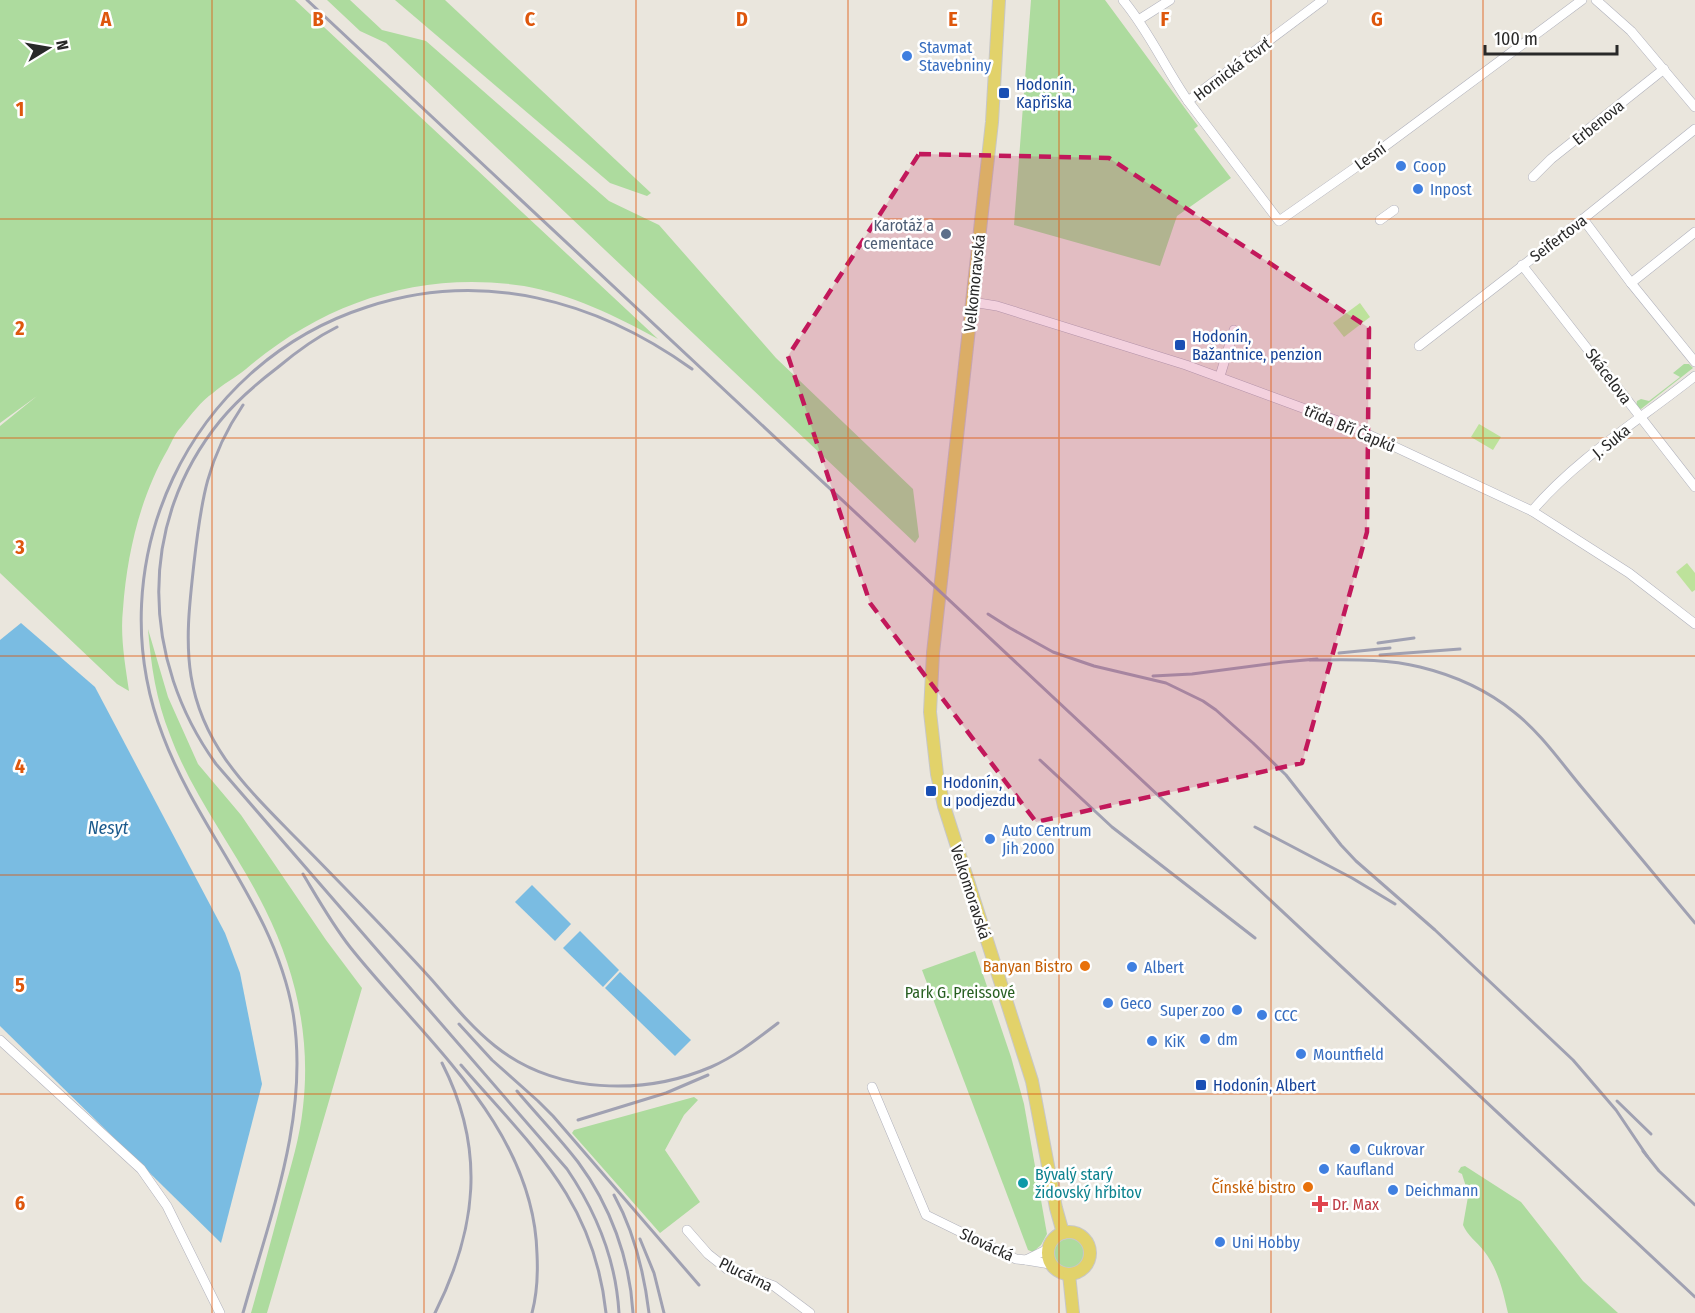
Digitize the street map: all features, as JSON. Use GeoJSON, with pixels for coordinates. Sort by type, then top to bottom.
{"type":"FeatureCollection","features":[{"type":"Feature","properties":{"kind":"main road","name":"Velkomoravská"},"geometry":{"type":"LineString","coordinates":[[999,0],[993,116],[942,566],[933,653],[930,712],[940,790],[960,860],[1032,1081],[1054,1199],[1063,1233]]}},
{"type":"Feature","properties":{"kind":"main road"},"geometry":{"type":"LineString","coordinates":[[1063,1233],[1079,1235],[1086,1241],[1090,1251],[1085,1266],[1069,1274],[1058,1272],[1050,1264],[1048,1249],[1052,1240],[1063,1233]]}},
{"type":"Feature","properties":{"kind":"main road"},"geometry":{"type":"LineString","coordinates":[[1069,1274],[1073,1313]]}},
{"type":"Feature","properties":{"kind":"street","name":"Hornická čtvrť"},"geometry":{"type":"LineString","coordinates":[[1124,0],[1140,20],[1188,102],[1323,0]]}},
{"type":"Feature","properties":{"kind":"street"},"geometry":{"type":"LineString","coordinates":[[1140,20],[1170,0]]}},
{"type":"Feature","properties":{"kind":"street","name":"Lesní"},"geometry":{"type":"LineString","coordinates":[[1188,102],[1279,221],[1369,158],[1582,0]]}},
{"type":"Feature","properties":{"kind":"street"},"geometry":{"type":"LineString","coordinates":[[1596,0],[1631,31],[1695,107]]}},
{"type":"Feature","properties":{"kind":"street","name":"Erbenova"},"geometry":{"type":"LineString","coordinates":[[1533,177],[1551,159],[1664,69]]}},
{"type":"Feature","properties":{"kind":"street","name":"Seifertova"},"geometry":{"type":"LineString","coordinates":[[1419,346],[1695,129]]}},
{"type":"Feature","properties":{"kind":"street"},"geometry":{"type":"LineString","coordinates":[[1380,220],[1394,210]]}},
{"type":"Feature","properties":{"kind":"street"},"geometry":{"type":"LineString","coordinates":[[1583,219],[1695,362]]}},
{"type":"Feature","properties":{"kind":"street"},"geometry":{"type":"LineString","coordinates":[[1631,283],[1695,232]]}},
{"type":"Feature","properties":{"kind":"street","name":"Skácelova"},"geometry":{"type":"LineString","coordinates":[[1522,266],[1695,487]]}},
{"type":"Feature","properties":{"kind":"street","name":"třída Bří Čapků"},"geometry":{"type":"LineString","coordinates":[[972,302],[997,306],[1066,326],[1220,376],[1346,424],[1532,511],[1629,573],[1695,624]]}},
{"type":"Feature","properties":{"kind":"street"},"geometry":{"type":"LineString","coordinates":[[1220,376],[1234,330]]}},
{"type":"Feature","properties":{"kind":"street","name":"J. Suka"},"geometry":{"type":"LineString","coordinates":[[1532,511],[1546,494],[1695,376]]}},
{"type":"Feature","properties":{"kind":"street"},"geometry":{"type":"LineString","coordinates":[[0,1040],[141,1169],[166,1206],[220,1313]]}},
{"type":"Feature","properties":{"kind":"street","name":"Slovácká"},"geometry":{"type":"LineString","coordinates":[[872,1087],[926,1215],[1016,1259],[1026,1260],[1048,1249]]}},
{"type":"Feature","properties":{"kind":"street","name":"Plucárna"},"geometry":{"type":"LineString","coordinates":[[687,1230],[708,1254],[727,1269],[774,1286],[810,1313]]}},
{"type":"Feature","properties":{"kind":"street"},"geometry":{"type":"LineString","coordinates":[[1026,1260],[1050,1264]]}},
{"type":"Feature","properties":{"kind":"highlighted area"},"geometry":{"type":"Polygon","coordinates":[[[919,154],[1109,158],[1369,328],[1367,532],[1302,763],[1036,822],[870,603],[788,356],[919,154]]]}},
{"type":"Feature","properties":{"kind":"green space"},"geometry":{"type":"Polygon","coordinates":[[[0,0],[295,0],[658,339],[593,307],[559,294],[524,286],[486,282],[448,283],[376,296],[341,309],[276,346],[196,408],[176,434],[158,467],[136,526],[125,588],[122,629],[129,691],[117,684],[0,573],[0,426],[37,396],[0,423],[0,0]]]}},
{"type":"Feature","properties":{"kind":"green space"},"geometry":{"type":"Polygon","coordinates":[[[327,0],[350,0],[382,30],[426,41],[609,201],[659,225],[776,358],[913,489],[919,537],[915,543],[386,43],[360,31],[327,0]]]}},
{"type":"Feature","properties":{"kind":"green space"},"geometry":{"type":"Polygon","coordinates":[[[395,0],[445,0],[651,193],[647,196],[610,183],[395,0]]]}},
{"type":"Feature","properties":{"kind":"green space"},"geometry":{"type":"Polygon","coordinates":[[[1031,0],[1105,0],[1198,126],[1194,129],[1231,178],[1177,216],[1160,266],[1014,225],[1031,0]]]}},
{"type":"Feature","properties":{"kind":"green space"},"geometry":{"type":"Polygon","coordinates":[[[1360,303],[1370,317],[1344,337],[1333,323],[1360,303]]]}},
{"type":"Feature","properties":{"kind":"green space"},"geometry":{"type":"Polygon","coordinates":[[[1684,364],[1689,364],[1693,368],[1641,409],[1636,407],[1637,401],[1641,399],[1649,401],[1680,377],[1673,373],[1684,364]]]}},
{"type":"Feature","properties":{"kind":"green space"},"geometry":{"type":"Polygon","coordinates":[[[1479,424],[1501,437],[1493,450],[1471,437],[1479,424]]]}},
{"type":"Feature","properties":{"kind":"green space"},"geometry":{"type":"Polygon","coordinates":[[[1687,563],[1695,573],[1695,590],[1692,592],[1676,572],[1687,563]]]}},
{"type":"Feature","properties":{"kind":"green space"},"geometry":{"type":"Polygon","coordinates":[[[148,629],[168,697],[198,764],[241,815],[326,940],[362,988],[267,1313],[251,1313],[302,1118],[305,1056],[299,1005],[285,956],[265,909],[179,758],[161,709],[148,629]]]}},
{"type":"Feature","properties":{"kind":"green space","name":"Park G. Preissové"},"geometry":{"type":"Polygon","coordinates":[[[975,951],[1011,1057],[1024,1104],[1047,1234],[1041,1245],[1033,1252],[1028,1250],[922,970],[975,951]]]}},
{"type":"Feature","properties":{"kind":"green space"},"geometry":{"type":"Polygon","coordinates":[[[694,1097],[698,1100],[684,1115],[665,1150],[700,1202],[660,1233],[572,1133],[574,1130],[694,1097]]]}},
{"type":"Feature","properties":{"kind":"green space"},"geometry":{"type":"Polygon","coordinates":[[[1465,1166],[1521,1202],[1583,1281],[1618,1313],[1508,1313],[1493,1265],[1463,1225],[1469,1191],[1462,1174],[1458,1172],[1461,1167],[1465,1166]]]}},
{"type":"Feature","properties":{"kind":"green space"},"geometry":{"type":"Polygon","coordinates":[[[1068,1237],[1079,1242],[1084,1253],[1079,1264],[1068,1269],[1057,1264],[1052,1253],[1057,1242],[1068,1237]]]}},
{"type":"Feature","properties":{"kind":"water","name":"Nesyt"},"geometry":{"type":"Polygon","coordinates":[[[21,623],[95,687],[225,933],[240,973],[262,1084],[221,1243],[0,1026],[0,640],[21,623]]]}},
{"type":"Feature","properties":{"kind":"water"},"geometry":{"type":"Polygon","coordinates":[[[532,885],[571,924],[555,941],[515,902],[532,885]]]}},
{"type":"Feature","properties":{"kind":"water"},"geometry":{"type":"Polygon","coordinates":[[[580,931],[619,970],[603,987],[563,948],[580,931]]]}},
{"type":"Feature","properties":{"kind":"water"},"geometry":{"type":"Polygon","coordinates":[[[620,972],[691,1040],[675,1056],[605,988],[620,972]]]}},
{"type":"Feature","properties":{"kind":"railway"},"geometry":{"type":"LineString","coordinates":[[307,0],[1695,1297]]}},
{"type":"Feature","properties":{"kind":"railway"},"geometry":{"type":"LineString","coordinates":[[243,1313],[275,1202],[292,1127],[297,1051],[293,1013],[284,975],[270,939],[178,771],[163,736],[145,670],[142,604],[151,539],[173,478],[207,422],[251,374],[304,335],[367,307],[410,296],[453,291],[495,292],[537,298],[577,309],[617,325],[655,345],[692,369]]}},
{"type":"Feature","properties":{"kind":"railway"},"geometry":{"type":"LineString","coordinates":[[337,327],[299,351],[233,406],[193,461],[174,503],[162,547],[159,592],[162,637],[173,681],[191,724],[216,764],[567,1169],[596,1220],[603,1238],[614,1274],[619,1313]]}},
{"type":"Feature","properties":{"kind":"railway"},"geometry":{"type":"LineString","coordinates":[[243,405],[221,443],[203,500],[188,633],[189,662],[197,700],[215,743],[241,780],[403,948],[478,1031],[519,1062],[544,1074],[600,1085],[629,1086],[657,1083],[685,1076],[720,1063],[778,1023]]}},
{"type":"Feature","properties":{"kind":"railway"},"geometry":{"type":"LineString","coordinates":[[988,614],[1053,652],[1094,666],[1166,683],[1216,710],[1286,775],[1356,861],[1435,930],[1573,1060],[1616,1110],[1647,1156]]}},
{"type":"Feature","properties":{"kind":"railway"},"geometry":{"type":"LineString","coordinates":[[1378,643],[1414,638]]}},
{"type":"Feature","properties":{"kind":"railway"},"geometry":{"type":"LineString","coordinates":[[1339,653],[1390,648]]}},
{"type":"Feature","properties":{"kind":"railway"},"geometry":{"type":"LineString","coordinates":[[1380,655],[1460,649]]}},
{"type":"Feature","properties":{"kind":"railway"},"geometry":{"type":"LineString","coordinates":[[1153,676],[1192,674],[1317,659]]}},
{"type":"Feature","properties":{"kind":"railway"},"geometry":{"type":"LineString","coordinates":[[1310,660],[1379,661],[1420,667],[1469,684],[1504,704],[1542,739],[1695,923]]}},
{"type":"Feature","properties":{"kind":"railway"},"geometry":{"type":"LineString","coordinates":[[1040,760],[1112,827],[1255,938]]}},
{"type":"Feature","properties":{"kind":"railway"},"geometry":{"type":"LineString","coordinates":[[1255,827],[1352,878],[1395,904]]}},
{"type":"Feature","properties":{"kind":"railway"},"geometry":{"type":"LineString","coordinates":[[303,874],[350,947],[470,1087],[496,1125],[517,1165],[531,1208],[537,1254],[537,1284],[532,1313]]}},
{"type":"Feature","properties":{"kind":"railway"},"geometry":{"type":"LineString","coordinates":[[459,1024],[492,1060],[553,1116],[699,1285]]}},
{"type":"Feature","properties":{"kind":"railway"},"geometry":{"type":"LineString","coordinates":[[435,1313],[460,1251],[471,1189],[470,1158],[465,1127],[456,1095],[442,1063]]}},
{"type":"Feature","properties":{"kind":"railway"},"geometry":{"type":"LineString","coordinates":[[461,1065],[534,1149],[573,1206],[588,1238],[599,1273],[606,1313]]}},
{"type":"Feature","properties":{"kind":"railway"},"geometry":{"type":"LineString","coordinates":[[578,1120],[666,1093],[708,1075]]}},
{"type":"Feature","properties":{"kind":"railway"},"geometry":{"type":"LineString","coordinates":[[517,1091],[571,1153],[600,1196],[623,1253],[633,1313]]}},
{"type":"Feature","properties":{"kind":"railway"},"geometry":{"type":"LineString","coordinates":[[1617,1101],[1651,1134]]}},
{"type":"Feature","properties":{"kind":"railway"},"geometry":{"type":"LineString","coordinates":[[1643,1151],[1659,1171],[1695,1205]]}},
{"type":"Feature","properties":{"kind":"railway"},"geometry":{"type":"LineString","coordinates":[[614,1195],[637,1252],[649,1313]]}},
{"type":"Feature","properties":{"kind":"railway"},"geometry":{"type":"LineString","coordinates":[[640,1239],[654,1273],[664,1313]]}},
{"type":"Feature","properties":{"kind":"place","name":"Stavmat Stavebniny"},"geometry":{"type":"Point","coordinates":[907,56]}},
{"type":"Feature","properties":{"kind":"place","name":"Hodonín, Kapřiska"},"geometry":{"type":"Point","coordinates":[1004,93]}},
{"type":"Feature","properties":{"kind":"place","name":"Coop"},"geometry":{"type":"Point","coordinates":[1401,166]}},
{"type":"Feature","properties":{"kind":"place","name":"Inpost"},"geometry":{"type":"Point","coordinates":[1418,189]}},
{"type":"Feature","properties":{"kind":"place","name":"Karotáž a cementace"},"geometry":{"type":"Point","coordinates":[946,234]}},
{"type":"Feature","properties":{"kind":"place","name":"Hodonín, Bažantnice, penzion"},"geometry":{"type":"Point","coordinates":[1180,345]}},
{"type":"Feature","properties":{"kind":"place","name":"Hodonín, u podjezdu"},"geometry":{"type":"Point","coordinates":[931,791]}},
{"type":"Feature","properties":{"kind":"place","name":"Auto Centrum Jih 2000"},"geometry":{"type":"Point","coordinates":[990,839]}},
{"type":"Feature","properties":{"kind":"place","name":"Banyan Bistro"},"geometry":{"type":"Point","coordinates":[1085,966]}},
{"type":"Feature","properties":{"kind":"place","name":"Albert"},"geometry":{"type":"Point","coordinates":[1132,967]}},
{"type":"Feature","properties":{"kind":"place","name":"Geco"},"geometry":{"type":"Point","coordinates":[1108,1003]}},
{"type":"Feature","properties":{"kind":"place","name":"Super zoo"},"geometry":{"type":"Point","coordinates":[1237,1010]}},
{"type":"Feature","properties":{"kind":"place","name":"CCC"},"geometry":{"type":"Point","coordinates":[1262,1015]}},
{"type":"Feature","properties":{"kind":"place","name":"dm"},"geometry":{"type":"Point","coordinates":[1205,1039]}},
{"type":"Feature","properties":{"kind":"place","name":"KiK"},"geometry":{"type":"Point","coordinates":[1152,1041]}},
{"type":"Feature","properties":{"kind":"place","name":"Mountfield"},"geometry":{"type":"Point","coordinates":[1301,1054]}},
{"type":"Feature","properties":{"kind":"place","name":"Hodonín, Albert"},"geometry":{"type":"Point","coordinates":[1201,1085]}},
{"type":"Feature","properties":{"kind":"place","name":"Cukrovar"},"geometry":{"type":"Point","coordinates":[1355,1149]}},
{"type":"Feature","properties":{"kind":"place","name":"Kaufland"},"geometry":{"type":"Point","coordinates":[1324,1169]}},
{"type":"Feature","properties":{"kind":"place","name":"Bývalý starý židovský hřbitov"},"geometry":{"type":"Point","coordinates":[1023,1183]}},
{"type":"Feature","properties":{"kind":"place","name":"Čínské bistro"},"geometry":{"type":"Point","coordinates":[1308,1187]}},
{"type":"Feature","properties":{"kind":"place","name":"Deichmann"},"geometry":{"type":"Point","coordinates":[1393,1190]}},
{"type":"Feature","properties":{"kind":"place","name":"Dr. Max"},"geometry":{"type":"Point","coordinates":[1320,1204]}},
{"type":"Feature","properties":{"kind":"place","name":"Uni Hobby"},"geometry":{"type":"Point","coordinates":[1220,1242]}}]}
